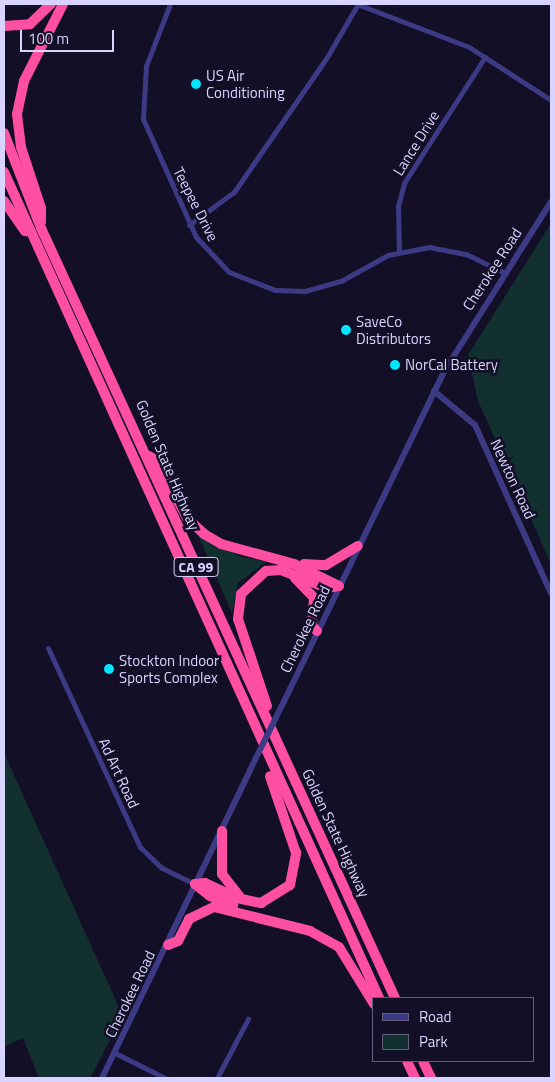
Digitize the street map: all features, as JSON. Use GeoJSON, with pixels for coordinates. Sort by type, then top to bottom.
{"type":"FeatureCollection","features":[{"type":"Feature","properties":{"kind":"highway"},"geometry":{"type":"LineString","coordinates":[[4,26],[30,24],[51,4]]}},
{"type":"Feature","properties":{"kind":"highway"},"geometry":{"type":"LineString","coordinates":[[41,228],[41,208],[21,147],[17,114],[24,81],[63,4]]}},
{"type":"Feature","properties":{"kind":"highway","name":"Golden State Highway"},"geometry":{"type":"LineString","coordinates":[[4,133],[41,228],[395,997]]}},
{"type":"Feature","properties":{"kind":"highway","name":"Golden State Highway"},"geometry":{"type":"LineString","coordinates":[[4,172],[32,240],[379,997]]}},
{"type":"Feature","properties":{"kind":"highway"},"geometry":{"type":"LineString","coordinates":[[4,202],[32,240]]}},
{"type":"Feature","properties":{"kind":"highway"},"geometry":{"type":"LineString","coordinates":[[146,454],[156,460],[183,512],[204,534],[221,544],[293,568],[327,588],[339,586]]}},
{"type":"Feature","properties":{"kind":"highway"},"geometry":{"type":"LineString","coordinates":[[271,727],[238,609],[241,594],[253,579],[266,570],[326,565],[358,546]]}},
{"type":"Feature","properties":{"kind":"highway"},"geometry":{"type":"LineString","coordinates":[[293,568],[314,598],[312,626],[317,631]]}},
{"type":"Feature","properties":{"kind":"highway"},"geometry":{"type":"LineString","coordinates":[[195,884],[205,883],[244,900],[270,901],[295,876],[296,853],[270,761]]}},
{"type":"Feature","properties":{"kind":"highway"},"geometry":{"type":"LineString","coordinates":[[222,831],[222,874],[244,900]]}},
{"type":"Feature","properties":{"kind":"highway"},"geometry":{"type":"LineString","coordinates":[[195,884],[238,910]]}},
{"type":"Feature","properties":{"kind":"highway"},"geometry":{"type":"LineString","coordinates":[[168,945],[178,941],[199,912],[214,907],[238,910],[326,937],[348,959],[372,1001]]}},
{"type":"Feature","properties":{"kind":"highway"},"geometry":{"type":"LineString","coordinates":[[407,1062],[415,1078]]}},
{"type":"Feature","properties":{"kind":"highway"},"geometry":{"type":"LineString","coordinates":[[424,1062],[432,1078]]}},
{"type":"Feature","properties":{"kind":"street","name":"Teepee Drive"},"geometry":{"type":"LineString","coordinates":[[170,4],[146,66],[142,109],[146,129],[189,225],[207,253],[229,272],[275,290],[322,288],[399,252],[445,248],[503,272]]}},
{"type":"Feature","properties":{"kind":"street"},"geometry":{"type":"LineString","coordinates":[[189,225],[234,192],[328,56],[357,4],[485,57],[551,100]]}},
{"type":"Feature","properties":{"kind":"street","name":"Lance Drive"},"geometry":{"type":"LineString","coordinates":[[399,252],[398,206],[404,183],[485,57]]}},
{"type":"Feature","properties":{"kind":"street","name":"Cherokee Road"},"geometry":{"type":"LineString","coordinates":[[102,1078],[168,945],[195,884],[434,391],[503,272],[551,202]]}},
{"type":"Feature","properties":{"kind":"street","name":"Newton Road"},"geometry":{"type":"LineString","coordinates":[[434,391],[475,425],[551,593]]}},
{"type":"Feature","properties":{"kind":"street","name":"Ad Art Road"},"geometry":{"type":"LineString","coordinates":[[48,648],[140,848],[162,868],[195,884]]}},
{"type":"Feature","properties":{"kind":"street"},"geometry":{"type":"LineString","coordinates":[[217,1078],[248,1019]]}},
{"type":"Feature","properties":{"kind":"street"},"geometry":{"type":"LineString","coordinates":[[115,1053],[165,1078]]}},
{"type":"Feature","properties":{"kind":"green space"},"geometry":{"type":"Polygon","coordinates":[[[551,223],[551,564],[478,401],[468,355],[551,223]]]}},
{"type":"Feature","properties":{"kind":"green space"},"geometry":{"type":"Polygon","coordinates":[[[198,535],[239,556],[266,562],[238,583],[232,613],[198,535]]]}},
{"type":"Feature","properties":{"kind":"green space"},"geometry":{"type":"Polygon","coordinates":[[[4,753],[123,1016],[90,1078],[39,1078],[23,1038],[4,1047],[4,753]]]}},
{"type":"Feature","properties":{"kind":"place","name":"US Air Conditioning"},"geometry":{"type":"Point","coordinates":[196,84]}},
{"type":"Feature","properties":{"kind":"place","name":"SaveCo Distributors"},"geometry":{"type":"Point","coordinates":[346,330]}},
{"type":"Feature","properties":{"kind":"place","name":"NorCal Battery"},"geometry":{"type":"Point","coordinates":[395,365]}},
{"type":"Feature","properties":{"kind":"place","name":"Stockton Indoor Sports Complex"},"geometry":{"type":"Point","coordinates":[109,669]}}]}
